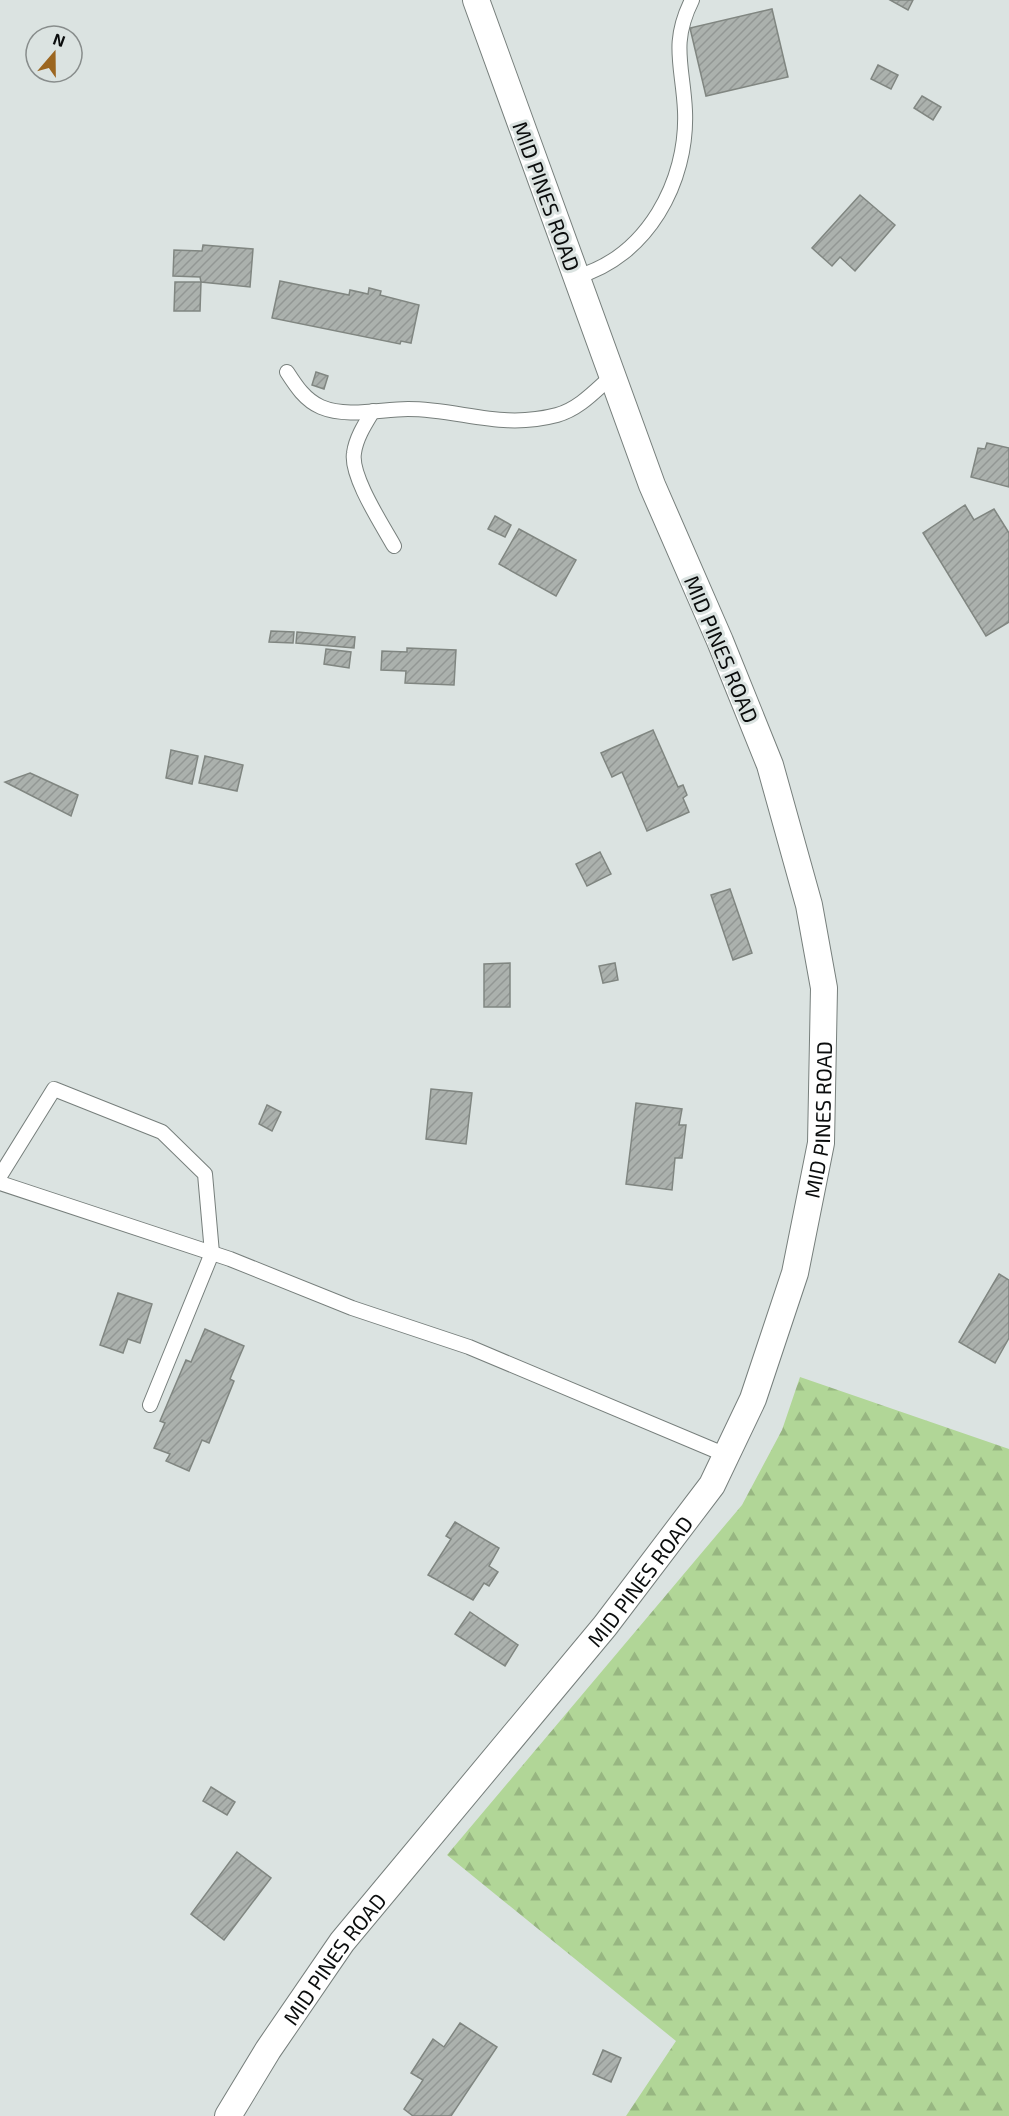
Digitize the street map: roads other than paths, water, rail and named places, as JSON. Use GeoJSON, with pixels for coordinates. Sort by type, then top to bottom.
{"type":"FeatureCollection","features":[{"type":"Feature","properties":{"kind":"street","name":"MID PINES ROAD"},"geometry":{"type":"LineString","coordinates":[[228,2116],[267,2050],[342,1942],[605,1626],[712,1485],[753,1399],[795,1273],[821,1143],[824,988],[810,905],[770,765],[720,641],[652,485],[476,0]]}},
{"type":"Feature","properties":{"kind":"lane"},"geometry":{"type":"LineString","coordinates":[[576,277],[599,271],[624,255],[647,230],[662,208],[676,178],[684,148],[685,112],[678,47],[681,22],[692,0]]}},
{"type":"Feature","properties":{"kind":"lane"},"geometry":{"type":"LineString","coordinates":[[287,372],[301,393],[322,408],[351,412],[409,409],[502,422],[557,415],[577,407],[612,376]]}},
{"type":"Feature","properties":{"kind":"lane"},"geometry":{"type":"LineString","coordinates":[[373,411],[359,435],[353,456],[362,489],[394,546]]}},
{"type":"Feature","properties":{"kind":"lane"},"geometry":{"type":"LineString","coordinates":[[0,1176],[54,1089],[162,1132],[204,1174],[212,1253],[150,1405]]}},
{"type":"Feature","properties":{"kind":"lane"},"geometry":{"type":"LineString","coordinates":[[0,1183],[212,1253],[352,1308],[469,1347],[726,1455]]}}]}
